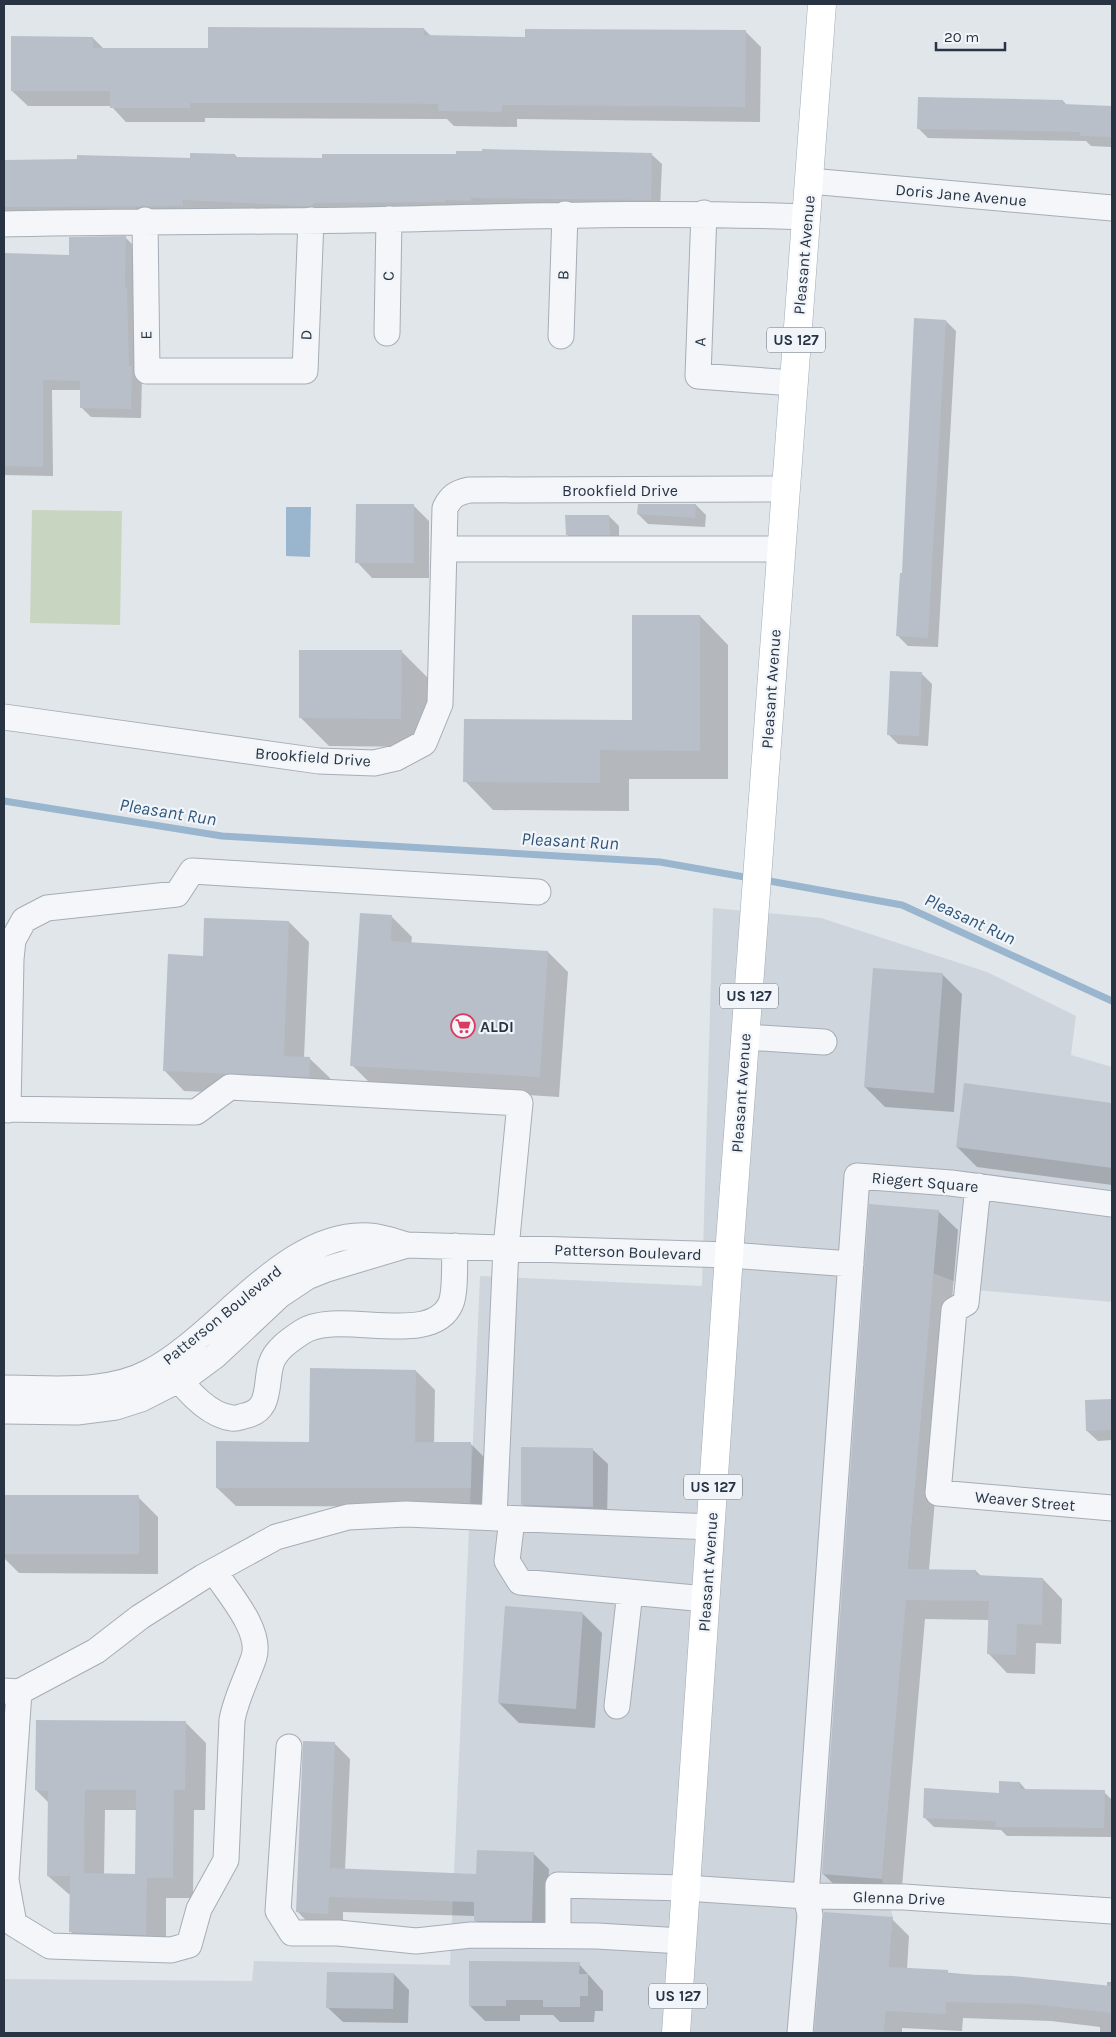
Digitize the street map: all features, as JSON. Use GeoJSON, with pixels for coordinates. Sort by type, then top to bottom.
{"type":"FeatureCollection","features":[{"type":"Feature","properties":{"kind":"main road","name":"Pleasant Avenue"},"geometry":{"type":"LineString","coordinates":[[676,2033],[729,1255],[822,4]]}},
{"type":"Feature","properties":{"kind":"street","name":"Doris Jane Avenue"},"geometry":{"type":"LineString","coordinates":[[810,182],[1112,208]]}},
{"type":"Feature","properties":{"kind":"street"},"geometry":{"type":"LineString","coordinates":[[4,224],[145,220],[389,219],[565,214],[704,213],[807,217]]}},
{"type":"Feature","properties":{"kind":"street","name":"A"},"geometry":{"type":"LineString","coordinates":[[704,213],[698,376],[793,383]]}},
{"type":"Feature","properties":{"kind":"street","name":"B"},"geometry":{"type":"LineString","coordinates":[[560,336],[565,214]]}},
{"type":"Feature","properties":{"kind":"street","name":"C"},"geometry":{"type":"LineString","coordinates":[[387,333],[389,219]]}},
{"type":"Feature","properties":{"kind":"street","name":"E"},"geometry":{"type":"LineString","coordinates":[[145,220],[147,371],[226,371]]}},
{"type":"Feature","properties":{"kind":"street","name":"D"},"geometry":{"type":"LineString","coordinates":[[226,371],[305,371],[311,220]]}},
{"type":"Feature","properties":{"kind":"street","name":"Brookfield Drive"},"geometry":{"type":"LineString","coordinates":[[4,717],[319,761],[374,763],[396,758],[424,743],[440,704],[445,508],[450,497],[456,493],[468,490],[786,489]]}},
{"type":"Feature","properties":{"kind":"street"},"geometry":{"type":"LineString","coordinates":[[445,549],[781,549]]}},
{"type":"Feature","properties":{"kind":"street"},"geometry":{"type":"LineString","coordinates":[[538,892],[192,871],[177,894],[47,908],[24,920],[13,940],[6,1110],[196,1112],[230,1087],[520,1104],[506,1248],[503,1519],[507,1561],[520,1582],[706,1598]]}},
{"type":"Feature","properties":{"kind":"street"},"geometry":{"type":"LineString","coordinates":[[746,1037],[824,1042]]}},
{"type":"Feature","properties":{"kind":"street","name":"Riegert Square"},"geometry":{"type":"LineString","coordinates":[[851,1264],[857,1176],[978,1186],[1112,1204]]}},
{"type":"Feature","properties":{"kind":"street","name":"Weaver Street"},"geometry":{"type":"LineString","coordinates":[[978,1186],[966,1303],[954,1310],[938,1493],[1112,1508]]}},
{"type":"Feature","properties":{"kind":"street","name":"Patterson Boulevard"},"geometry":{"type":"LineString","coordinates":[[4,1411],[77,1412],[116,1407],[141,1399],[172,1371],[196,1340],[282,1265],[308,1249],[338,1240],[370,1236],[407,1244],[729,1255]]}},
{"type":"Feature","properties":{"kind":"street"},"geometry":{"type":"LineString","coordinates":[[172,1371],[200,1402],[217,1413],[233,1418],[251,1415],[260,1408],[266,1399],[271,1364],[278,1352],[304,1330],[322,1324],[414,1326],[442,1316],[451,1302],[455,1246]]}},
{"type":"Feature","properties":{"kind":"street"},"geometry":{"type":"LineString","coordinates":[[729,1255],[851,1264],[806,1896],[810,1915],[800,2033]]}},
{"type":"Feature","properties":{"kind":"street","name":"Patterson Boulevard"},"geometry":{"type":"LineString","coordinates":[[4,1388],[99,1387],[148,1373],[172,1371]]}},
{"type":"Feature","properties":{"kind":"street"},"geometry":{"type":"LineString","coordinates":[[214,1571],[249,1625],[256,1642],[254,1656],[232,1720],[226,1860],[199,1909],[189,1945],[171,1950],[50,1946],[14,1924],[6,1880],[11,1692],[96,1651],[140,1617],[214,1571],[276,1537],[348,1518],[406,1514],[711,1527]]}},
{"type":"Feature","properties":{"kind":"street"},"geometry":{"type":"LineString","coordinates":[[617,1706],[630,1592]]}},
{"type":"Feature","properties":{"kind":"street"},"geometry":{"type":"LineString","coordinates":[[289,1747],[278,1911],[292,1933],[338,1933],[416,1941],[471,1934],[558,1935],[682,1941]]}},
{"type":"Feature","properties":{"kind":"street","name":"Glenna Drive"},"geometry":{"type":"LineString","coordinates":[[558,1935],[558,1885],[686,1888],[806,1896],[904,1897],[1112,1911]]}},
{"type":"Feature","properties":{"kind":"shaded area"},"geometry":{"type":"Polygon","coordinates":[[[713,908],[821,918],[987,972],[1076,1016],[1071,1055],[1112,1067],[1112,1302],[976,1290],[933,1273],[882,1879],[893,1917],[884,2033],[4,2033],[4,1979],[252,1981],[254,1961],[450,1965],[480,1276],[702,1286],[713,908]]]}},
{"type":"Feature","properties":{"kind":"green space"},"geometry":{"type":"Polygon","coordinates":[[[32,510],[122,511],[120,625],[30,623],[32,510]]]}},
{"type":"Feature","properties":{"kind":"water"},"geometry":{"type":"Polygon","coordinates":[[[286,507],[311,507],[310,557],[286,556],[286,507]]]}},
{"type":"Feature","properties":{"kind":"building"},"geometry":{"type":"Polygon","coordinates":[[[208,27],[424,28],[424,35],[525,37],[525,29],[746,30],[745,107],[502,105],[502,112],[438,111],[438,104],[190,103],[190,108],[110,108],[110,91],[11,91],[11,36],[93,37],[93,48],[208,48],[208,27]]]}},
{"type":"Feature","properties":{"kind":"building"},"geometry":{"type":"Polygon","coordinates":[[[918,97],[1063,100],[1063,104],[1112,106],[1112,137],[1080,136],[1080,132],[917,129],[918,97]]]}},
{"type":"Feature","properties":{"kind":"building"},"geometry":{"type":"Polygon","coordinates":[[[482,149],[652,153],[651,200],[471,198],[471,201],[313,203],[313,206],[304,206],[183,200],[183,206],[4,207],[4,160],[77,159],[77,155],[190,158],[190,153],[235,154],[235,157],[322,158],[322,154],[456,154],[456,151],[482,151],[482,149]]]}},
{"type":"Feature","properties":{"kind":"building"},"geometry":{"type":"Polygon","coordinates":[[[126,236],[125,287],[127,287],[129,366],[132,366],[131,409],[80,408],[80,381],[43,380],[43,467],[4,466],[4,253],[69,255],[69,237],[126,236]]]}},
{"type":"Feature","properties":{"kind":"building"},"geometry":{"type":"Polygon","coordinates":[[[914,318],[946,320],[928,638],[896,636],[900,573],[902,573],[914,318]]]}},
{"type":"Feature","properties":{"kind":"building"},"geometry":{"type":"Polygon","coordinates":[[[356,504],[414,504],[414,563],[355,563],[356,504]]]}},
{"type":"Feature","properties":{"kind":"building"},"geometry":{"type":"Polygon","coordinates":[[[638,504],[696,504],[695,518],[637,514],[638,504]]]}},
{"type":"Feature","properties":{"kind":"building"},"geometry":{"type":"Polygon","coordinates":[[[565,515],[609,515],[610,535],[566,535],[565,515]]]}},
{"type":"Feature","properties":{"kind":"building"},"geometry":{"type":"Polygon","coordinates":[[[632,615],[700,615],[700,751],[600,750],[600,783],[463,782],[464,719],[632,720],[632,615]]]}},
{"type":"Feature","properties":{"kind":"building"},"geometry":{"type":"Polygon","coordinates":[[[299,650],[402,650],[401,719],[299,718],[299,650]]]}},
{"type":"Feature","properties":{"kind":"building"},"geometry":{"type":"Polygon","coordinates":[[[890,671],[922,672],[919,736],[887,735],[890,671]]]}},
{"type":"Feature","properties":{"kind":"building"},"geometry":{"type":"Polygon","coordinates":[[[360,913],[392,915],[391,941],[548,951],[540,1077],[350,1066],[360,913]]]}},
{"type":"Feature","properties":{"kind":"building"},"geometry":{"type":"Polygon","coordinates":[[[204,918],[289,921],[284,1056],[310,1057],[309,1077],[163,1071],[168,954],[203,956],[204,918]]]}},
{"type":"Feature","properties":{"kind":"building"},"geometry":{"type":"Polygon","coordinates":[[[873,968],[943,973],[934,1093],[864,1087],[873,968]]]}},
{"type":"Feature","properties":{"kind":"building"},"geometry":{"type":"Polygon","coordinates":[[[964,1083],[1112,1103],[1112,1168],[956,1147],[964,1083]]]}},
{"type":"Feature","properties":{"kind":"building"},"geometry":{"type":"Polygon","coordinates":[[[869,1204],[939,1210],[908,1569],[976,1570],[976,1575],[1043,1578],[1042,1625],[1017,1624],[1016,1655],[987,1654],[989,1601],[906,1600],[882,1879],[822,1874],[869,1204]]]}},
{"type":"Feature","properties":{"kind":"building"},"geometry":{"type":"Polygon","coordinates":[[[310,1368],[416,1370],[415,1442],[471,1442],[471,1488],[216,1488],[216,1441],[309,1442],[310,1368]]]}},
{"type":"Feature","properties":{"kind":"building"},"geometry":{"type":"Polygon","coordinates":[[[1112,1399],[1112,1430],[1086,1431],[1085,1400],[1112,1399]]]}},
{"type":"Feature","properties":{"kind":"building"},"geometry":{"type":"Polygon","coordinates":[[[521,1447],[593,1448],[593,1507],[521,1505],[521,1447]]]}},
{"type":"Feature","properties":{"kind":"building"},"geometry":{"type":"Polygon","coordinates":[[[4,1495],[139,1495],[139,1554],[4,1554],[4,1495]]]}},
{"type":"Feature","properties":{"kind":"building"},"geometry":{"type":"Polygon","coordinates":[[[505,1606],[583,1612],[576,1709],[498,1703],[505,1606]]]}},
{"type":"Feature","properties":{"kind":"building"},"geometry":{"type":"Polygon","coordinates":[[[36,1720],[186,1721],[185,1790],[174,1790],[173,1878],[147,1878],[146,1935],[69,1932],[70,1876],[47,1876],[48,1791],[35,1790],[36,1720]],[[85,1790],[84,1873],[135,1874],[136,1790],[85,1790]]]}},
{"type":"Feature","properties":{"kind":"building"},"geometry":{"type":"Polygon","coordinates":[[[303,1741],[335,1742],[330,1868],[476,1874],[477,1850],[534,1852],[532,1921],[474,1921],[474,1902],[329,1897],[328,1914],[296,1912],[303,1741]]]}},
{"type":"Feature","properties":{"kind":"building"},"geometry":{"type":"Polygon","coordinates":[[[999,1781],[1020,1782],[1020,1789],[1105,1790],[1104,1828],[995,1827],[996,1821],[923,1818],[924,1788],[999,1793],[999,1781]]]}},
{"type":"Feature","properties":{"kind":"building"},"geometry":{"type":"Polygon","coordinates":[[[824,1912],[893,1917],[889,1967],[948,1970],[948,1974],[1013,1976],[1112,1986],[1112,2013],[1033,2004],[946,2002],[946,2014],[886,2011],[884,2033],[814,2033],[824,1912]]]}},
{"type":"Feature","properties":{"kind":"building"},"geometry":{"type":"Polygon","coordinates":[[[469,1961],[580,1962],[579,1974],[588,1974],[588,1996],[580,1996],[580,2007],[543,2007],[543,2000],[506,2000],[506,2006],[469,2006],[469,1961]]]}},
{"type":"Feature","properties":{"kind":"building"},"geometry":{"type":"Polygon","coordinates":[[[327,1972],[394,1973],[393,2009],[326,2008],[327,1972]]]}},
{"type":"Feature","properties":{"kind":"waterway","name":"Pleasant Run"},"geometry":{"type":"LineString","coordinates":[[4,801],[222,836],[660,862],[750,878]]}},
{"type":"Feature","properties":{"kind":"waterway","name":"Pleasant Run"},"geometry":{"type":"LineString","coordinates":[[764,880],[902,905],[1112,1001]]}},
{"type":"Feature","properties":{"kind":"place","name":"ALDI"},"geometry":{"type":"Point","coordinates":[463,1026]}}]}
